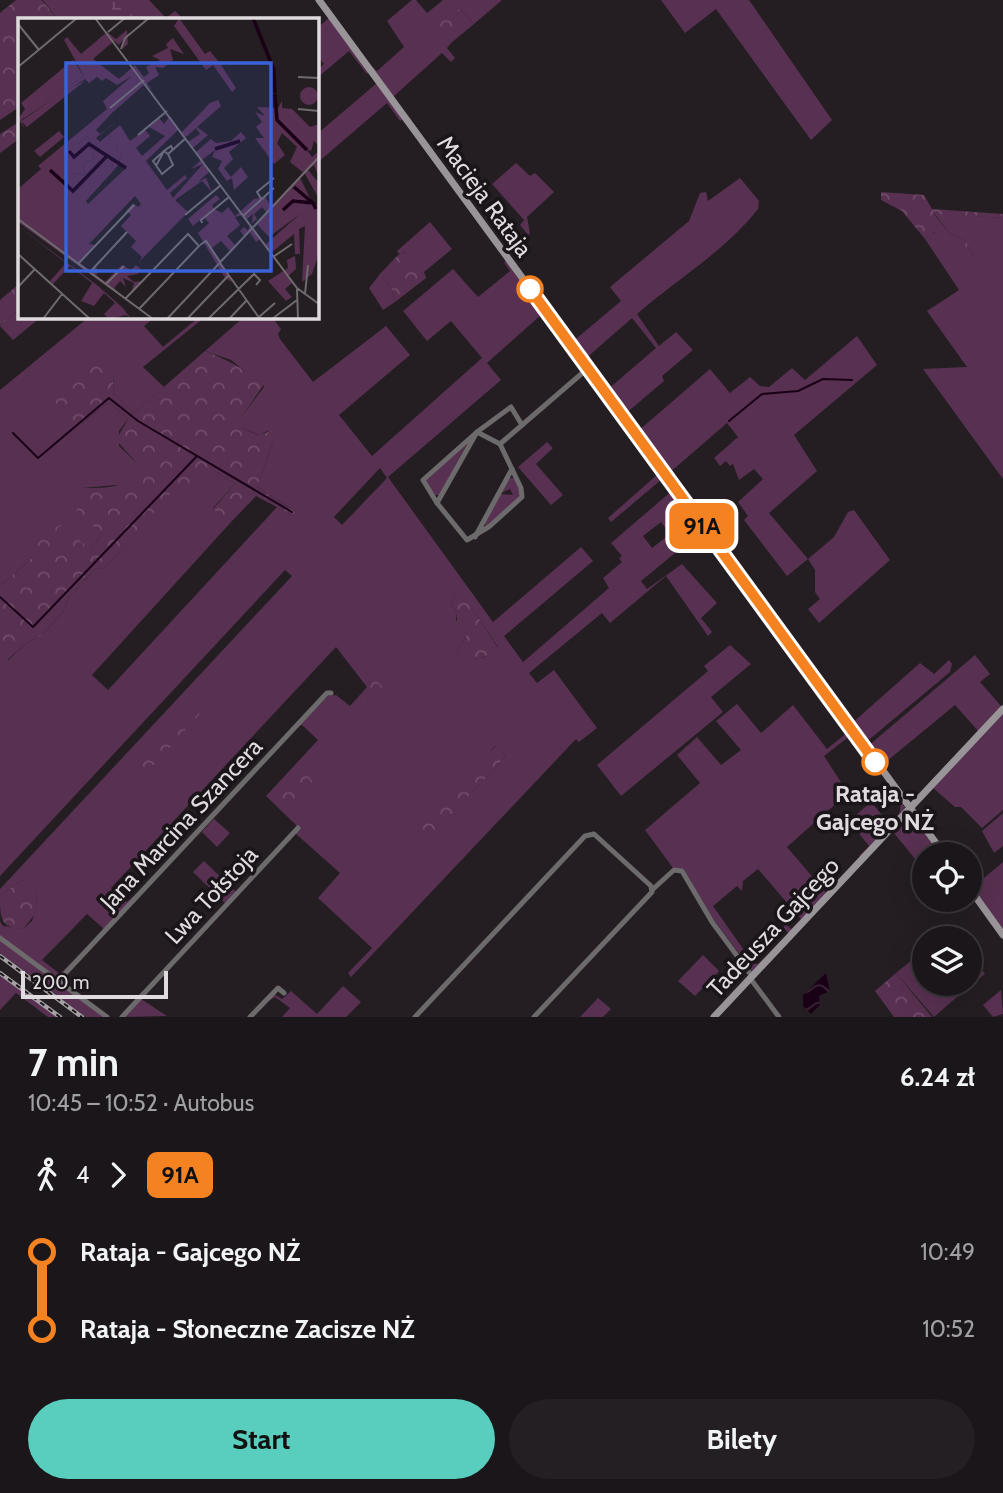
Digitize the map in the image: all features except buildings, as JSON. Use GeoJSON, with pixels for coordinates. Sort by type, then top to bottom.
{"type":"FeatureCollection","features":[{"type":"Feature","properties":{"kind":"street","name":"Macieja Rataja"},"geometry":{"type":"LineString","coordinates":[[319,0],[935,842]]}},
{"type":"Feature","properties":{"kind":"street"},"geometry":{"type":"LineString","coordinates":[[499,444],[587,369]]}},
{"type":"Feature","properties":{"kind":"street"},"geometry":{"type":"LineString","coordinates":[[477,432],[499,444],[522,489],[521,498],[474,539],[463,538],[424,485],[424,478],[477,432],[511,407],[522,425]]}},
{"type":"Feature","properties":{"kind":"street"},"geometry":{"type":"LineString","coordinates":[[437,503],[477,432]]}},
{"type":"Feature","properties":{"kind":"street"},"geometry":{"type":"LineString","coordinates":[[474,539],[512,469]]}},
{"type":"Feature","properties":{"kind":"street","name":"Jana Marcina Szancera"},"geometry":{"type":"LineString","coordinates":[[58,981],[327,693],[331,693]]}},
{"type":"Feature","properties":{"kind":"street","name":"Tadeusza Gajcego"},"geometry":{"type":"LineString","coordinates":[[714,1017],[1003,709]]}},
{"type":"Feature","properties":{"kind":"street","name":"Lwa Tołstoja"},"geometry":{"type":"LineString","coordinates":[[122,1017],[298,828]]}},
{"type":"Feature","properties":{"kind":"street"},"geometry":{"type":"LineString","coordinates":[[415,1017],[590,834],[597,836],[652,890]]}},
{"type":"Feature","properties":{"kind":"street"},"geometry":{"type":"LineString","coordinates":[[534,1017],[652,890],[678,869],[779,1017]]}},
{"type":"Feature","properties":{"kind":"street"},"geometry":{"type":"LineString","coordinates":[[982,906],[1003,935]]}},
{"type":"Feature","properties":{"kind":"street"},"geometry":{"type":"LineString","coordinates":[[0,938],[107,1017]]}},
{"type":"Feature","properties":{"kind":"street"},"geometry":{"type":"LineString","coordinates":[[250,1017],[278,988],[284,993]]}},
{"type":"Feature","properties":{"kind":"green space"},"geometry":{"type":"Polygon","coordinates":[[[16,0],[42,0],[56,18],[18,18],[18,108],[0,120],[0,13],[16,0]]]}},
{"type":"Feature","properties":{"kind":"green space"},"geometry":{"type":"Polygon","coordinates":[[[43,0],[149,0],[166,18],[56,18],[43,0]]]}},
{"type":"Feature","properties":{"kind":"green space"},"geometry":{"type":"Polygon","coordinates":[[[125,0],[137,18],[117,18],[109,3],[125,0]]]}},
{"type":"Feature","properties":{"kind":"green space"},"geometry":{"type":"Polygon","coordinates":[[[412,0],[416,0],[427,13],[443,0],[502,0],[474,24],[461,10],[434,20],[451,43],[447,48],[455,58],[451,62],[442,53],[394,96],[398,104],[366,61],[377,71],[404,47],[387,21],[412,0]]]}},
{"type":"Feature","properties":{"kind":"green space"},"geometry":{"type":"Polygon","coordinates":[[[661,0],[749,0],[832,120],[811,140],[716,9],[685,33],[661,0]]]}},
{"type":"Feature","properties":{"kind":"green space"},"geometry":{"type":"Polygon","coordinates":[[[448,9],[461,10],[474,24],[451,43],[433,21],[448,9]]]}},
{"type":"Feature","properties":{"kind":"green space"},"geometry":{"type":"Polygon","coordinates":[[[175,11],[182,18],[166,18],[175,11]]]}},
{"type":"Feature","properties":{"kind":"green space"},"geometry":{"type":"Polygon","coordinates":[[[329,18],[369,71],[367,74],[349,51],[318,77],[318,69],[324,64],[318,57],[318,27],[329,18]]]}},
{"type":"Feature","properties":{"kind":"green space"},"geometry":{"type":"Polygon","coordinates":[[[377,83],[403,119],[400,121],[387,103],[318,162],[318,133],[377,83]]]}},
{"type":"Feature","properties":{"kind":"green space"},"geometry":{"type":"Polygon","coordinates":[[[18,123],[18,140],[0,153],[0,134],[18,123]]]}},
{"type":"Feature","properties":{"kind":"green space"},"geometry":{"type":"Polygon","coordinates":[[[516,163],[530,176],[535,173],[554,192],[527,217],[530,233],[528,235],[520,225],[524,220],[492,184],[516,163]]]}},
{"type":"Feature","properties":{"kind":"green space"},"geometry":{"type":"Polygon","coordinates":[[[740,178],[759,201],[758,209],[730,239],[637,314],[659,346],[676,332],[693,350],[662,376],[664,381],[624,415],[606,391],[656,348],[632,318],[584,360],[571,343],[621,301],[610,287],[689,221],[700,193],[706,192],[708,201],[740,178]]]}},
{"type":"Feature","properties":{"kind":"green space"},"geometry":{"type":"Polygon","coordinates":[[[881,192],[924,195],[932,209],[1003,214],[1003,218],[934,214],[950,234],[966,241],[974,258],[973,267],[933,232],[925,239],[902,211],[881,200],[881,192]]]}},
{"type":"Feature","properties":{"kind":"green space"},"geometry":{"type":"Polygon","coordinates":[[[934,213],[1003,218],[1003,479],[923,369],[967,367],[927,311],[959,290],[925,239],[932,232],[974,258],[966,241],[950,234],[934,213]]]}},
{"type":"Feature","properties":{"kind":"green space"},"geometry":{"type":"Polygon","coordinates":[[[430,222],[452,249],[424,272],[407,254],[404,252],[400,255],[397,251],[430,222]]]}},
{"type":"Feature","properties":{"kind":"green space"},"geometry":{"type":"Polygon","coordinates":[[[406,252],[426,278],[395,302],[391,287],[380,274],[398,255],[406,252]]]}},
{"type":"Feature","properties":{"kind":"green space"},"geometry":{"type":"Polygon","coordinates":[[[507,261],[550,321],[542,314],[487,363],[501,380],[388,477],[493,622],[581,547],[593,561],[504,636],[523,662],[609,588],[603,578],[622,562],[619,558],[622,556],[611,543],[673,490],[703,530],[641,581],[647,589],[682,564],[717,603],[701,618],[712,632],[708,636],[666,576],[610,623],[602,613],[529,673],[537,683],[554,670],[597,728],[579,742],[576,739],[351,977],[348,973],[372,948],[318,898],[340,873],[296,834],[297,826],[266,796],[318,740],[302,725],[298,726],[328,696],[336,695],[350,706],[367,687],[336,647],[111,888],[127,902],[142,889],[102,932],[103,928],[87,914],[42,960],[60,974],[84,949],[59,976],[56,977],[0,936],[0,921],[3,926],[23,929],[32,921],[37,891],[22,880],[0,896],[0,889],[292,576],[285,570],[0,876],[0,651],[8,660],[29,641],[40,637],[63,612],[69,597],[96,569],[105,568],[174,488],[217,472],[235,484],[213,508],[232,521],[92,675],[108,690],[277,507],[292,515],[295,511],[257,487],[273,442],[268,431],[259,435],[242,428],[242,416],[264,387],[262,381],[255,379],[231,360],[205,351],[243,318],[273,318],[281,329],[278,334],[280,339],[313,382],[386,326],[410,355],[339,415],[372,456],[482,358],[451,321],[427,341],[403,311],[453,269],[478,297],[510,271],[504,262],[507,261]],[[380,468],[334,517],[342,525],[387,478],[380,468]],[[661,522],[643,536],[652,548],[670,534],[661,522]],[[457,593],[451,603],[457,613],[456,620],[467,634],[457,653],[479,658],[488,655],[498,647],[462,593],[457,593]],[[495,746],[424,843],[506,756],[495,746]]]}},
{"type":"Feature","properties":{"kind":"green space"},"geometry":{"type":"Polygon","coordinates":[[[380,274],[391,287],[395,302],[383,310],[369,288],[380,274]]]}},
{"type":"Feature","properties":{"kind":"green space"},"geometry":{"type":"Polygon","coordinates":[[[18,285],[18,310],[0,326],[0,300],[18,285]]]}},
{"type":"Feature","properties":{"kind":"green space"},"geometry":{"type":"Polygon","coordinates":[[[18,310],[18,318],[40,318],[13,340],[0,326],[18,310]]]}},
{"type":"Feature","properties":{"kind":"green space"},"geometry":{"type":"Polygon","coordinates":[[[88,318],[154,318],[144,326],[163,347],[198,318],[204,318],[143,367],[164,387],[134,413],[113,393],[114,371],[80,425],[109,402],[128,419],[119,431],[119,446],[143,469],[127,484],[83,488],[103,534],[90,549],[33,557],[0,586],[0,390],[88,318]]]}},
{"type":"Feature","properties":{"kind":"green space"},"geometry":{"type":"Polygon","coordinates":[[[857,336],[877,365],[794,435],[817,471],[769,513],[808,559],[787,576],[744,520],[748,516],[738,502],[763,479],[754,469],[739,480],[733,464],[730,466],[726,461],[720,466],[714,458],[738,437],[727,423],[668,474],[637,432],[710,369],[730,393],[750,377],[760,386],[769,387],[792,368],[805,380],[857,336]]]}},
{"type":"Feature","properties":{"kind":"green space"},"geometry":{"type":"Polygon","coordinates":[[[205,351],[229,361],[265,383],[242,416],[242,428],[258,435],[272,431],[273,442],[257,487],[296,512],[292,515],[256,496],[232,521],[213,509],[235,484],[217,472],[191,501],[174,489],[105,568],[96,569],[69,597],[63,612],[40,637],[29,641],[7,660],[0,651],[0,586],[33,557],[19,547],[32,536],[41,537],[60,525],[90,549],[103,534],[76,512],[83,488],[116,486],[142,469],[116,440],[128,419],[109,402],[80,425],[66,417],[53,399],[102,358],[114,371],[113,393],[134,413],[205,351]]]}},
{"type":"Feature","properties":{"kind":"green space"},"geometry":{"type":"Polygon","coordinates":[[[547,442],[553,448],[536,464],[563,495],[551,505],[518,467],[547,442]]]}},
{"type":"Feature","properties":{"kind":"green space"},"geometry":{"type":"Polygon","coordinates":[[[467,444],[439,495],[434,495],[425,480],[467,444]]]}},
{"type":"Feature","properties":{"kind":"green space"},"geometry":{"type":"Polygon","coordinates":[[[648,458],[671,487],[668,489],[661,480],[611,522],[608,518],[658,474],[648,458]]]}},
{"type":"Feature","properties":{"kind":"green space"},"geometry":{"type":"Polygon","coordinates":[[[509,478],[514,478],[520,491],[519,498],[487,526],[484,523],[501,494],[513,495],[510,489],[501,493],[509,478]]]}},
{"type":"Feature","properties":{"kind":"green space"},"geometry":{"type":"Polygon","coordinates":[[[854,510],[890,560],[819,623],[808,609],[820,599],[815,592],[815,570],[808,559],[834,537],[848,512],[854,510]]]}},
{"type":"Feature","properties":{"kind":"green space"},"geometry":{"type":"Polygon","coordinates":[[[462,592],[498,648],[480,658],[460,658],[457,653],[467,634],[457,625],[457,613],[451,603],[457,593],[462,592]]]}},
{"type":"Feature","properties":{"kind":"green space"},"geometry":{"type":"Polygon","coordinates":[[[730,645],[751,664],[711,697],[723,712],[621,796],[597,765],[708,671],[704,666],[730,645]]]}},
{"type":"Feature","properties":{"kind":"green space"},"geometry":{"type":"Polygon","coordinates":[[[975,655],[990,674],[980,682],[1002,707],[979,732],[955,705],[881,766],[867,747],[975,655]]]}},
{"type":"Feature","properties":{"kind":"green space"},"geometry":{"type":"Polygon","coordinates":[[[949,660],[952,664],[950,672],[865,743],[850,725],[920,663],[934,674],[949,660]]]}},
{"type":"Feature","properties":{"kind":"green space"},"geometry":{"type":"Polygon","coordinates":[[[373,679],[380,684],[387,696],[388,709],[383,712],[365,703],[362,696],[369,691],[373,679]]]}},
{"type":"Feature","properties":{"kind":"green space"},"geometry":{"type":"Polygon","coordinates":[[[200,700],[207,706],[144,776],[137,770],[200,700]]]}},
{"type":"Feature","properties":{"kind":"green space"},"geometry":{"type":"Polygon","coordinates":[[[737,704],[761,733],[793,705],[827,749],[848,732],[840,717],[862,747],[851,735],[824,756],[848,793],[787,847],[827,894],[789,934],[783,927],[786,924],[791,929],[801,919],[758,869],[743,881],[742,891],[737,886],[713,906],[753,963],[758,964],[785,937],[753,972],[704,907],[684,869],[673,868],[645,830],[700,783],[677,755],[697,737],[721,765],[741,750],[716,721],[737,704]]]}},
{"type":"Feature","properties":{"kind":"green space"},"geometry":{"type":"Polygon","coordinates":[[[1003,712],[1003,810],[982,828],[961,807],[955,807],[933,788],[1003,712]]]}},
{"type":"Feature","properties":{"kind":"green space"},"geometry":{"type":"Polygon","coordinates":[[[496,746],[506,756],[424,844],[413,834],[496,746]]]}},
{"type":"Feature","properties":{"kind":"green space"},"geometry":{"type":"Polygon","coordinates":[[[297,772],[309,777],[314,789],[309,801],[297,806],[285,801],[280,789],[285,777],[297,772]]]}},
{"type":"Feature","properties":{"kind":"green space"},"geometry":{"type":"Polygon","coordinates":[[[107,783],[102,796],[90,811],[62,830],[69,818],[107,783]]]}},
{"type":"Feature","properties":{"kind":"green space"},"geometry":{"type":"Polygon","coordinates":[[[898,794],[906,810],[861,857],[859,856],[869,846],[849,821],[871,802],[890,825],[900,811],[900,804],[895,796],[898,794]]]}},
{"type":"Feature","properties":{"kind":"green space"},"geometry":{"type":"Polygon","coordinates":[[[221,811],[214,819],[230,833],[217,847],[202,832],[196,838],[221,811]]]}},
{"type":"Feature","properties":{"kind":"green space"},"geometry":{"type":"Polygon","coordinates":[[[1003,813],[1003,846],[994,853],[982,831],[1003,813]]]}},
{"type":"Feature","properties":{"kind":"green space"},"geometry":{"type":"Polygon","coordinates":[[[913,817],[933,842],[912,842],[912,855],[894,833],[913,817]]]}},
{"type":"Feature","properties":{"kind":"green space"},"geometry":{"type":"Polygon","coordinates":[[[204,861],[236,892],[225,903],[193,872],[204,861]]]}},
{"type":"Feature","properties":{"kind":"green space"},"geometry":{"type":"Polygon","coordinates":[[[1003,862],[1003,930],[982,903],[982,880],[1003,862]]]}},
{"type":"Feature","properties":{"kind":"green space"},"geometry":{"type":"Polygon","coordinates":[[[22,880],[37,890],[36,913],[23,929],[6,924],[1,916],[0,903],[0,896],[22,880]]]}},
{"type":"Feature","properties":{"kind":"green space"},"geometry":{"type":"Polygon","coordinates":[[[0,940],[104,1017],[86,1017],[0,953],[0,940]]]}},
{"type":"Feature","properties":{"kind":"green space"},"geometry":{"type":"Polygon","coordinates":[[[703,955],[719,971],[695,996],[678,981],[703,955]]]}},
{"type":"Feature","properties":{"kind":"green space"},"geometry":{"type":"Polygon","coordinates":[[[912,960],[912,992],[896,973],[912,960]]]}},
{"type":"Feature","properties":{"kind":"green space"},"geometry":{"type":"Polygon","coordinates":[[[896,973],[912,996],[932,1017],[894,1017],[875,991],[896,973]]]}},
{"type":"Feature","properties":{"kind":"green space"},"geometry":{"type":"Polygon","coordinates":[[[0,975],[57,1017],[48,1017],[16,993],[0,1010],[0,975]]]}},
{"type":"Feature","properties":{"kind":"green space"},"geometry":{"type":"Polygon","coordinates":[[[343,986],[361,1002],[346,1017],[282,1017],[290,1008],[275,997],[265,1003],[274,994],[282,999],[291,991],[317,1014],[343,986]]]}},
{"type":"Feature","properties":{"kind":"green space"},"geometry":{"type":"Polygon","coordinates":[[[1001,990],[1003,1014],[993,1017],[983,1005],[1001,990]]]}},
{"type":"Feature","properties":{"kind":"green space"},"geometry":{"type":"Polygon","coordinates":[[[916,996],[946,996],[951,1002],[934,1017],[916,996]]]}},
{"type":"Feature","properties":{"kind":"green space"},"geometry":{"type":"Polygon","coordinates":[[[946,996],[958,996],[951,1002],[946,996]]]}},
{"type":"Feature","properties":{"kind":"green space"},"geometry":{"type":"Polygon","coordinates":[[[598,998],[611,1009],[603,1017],[580,1017],[598,998]]]}},
{"type":"Feature","properties":{"kind":"green space"},"geometry":{"type":"Polygon","coordinates":[[[141,999],[167,1016],[124,1017],[141,999]]]}},
{"type":"Feature","properties":{"kind":"water"},"geometry":{"type":"Polygon","coordinates":[[[826,973],[830,991],[819,996],[820,1005],[811,1014],[803,1006],[803,995],[826,973]]]}},
{"type":"Feature","properties":{"kind":"waterway"},"geometry":{"type":"LineString","coordinates":[[729,421],[762,394],[798,391],[823,379],[852,380]]}},
{"type":"Feature","properties":{"kind":"waterway"},"geometry":{"type":"LineString","coordinates":[[13,433],[38,458],[109,398],[138,421],[292,512]]}},
{"type":"Feature","properties":{"kind":"waterway"},"geometry":{"type":"LineString","coordinates":[[0,597],[33,627],[197,456]]}},
{"type":"Feature","properties":{"kind":"railway"},"geometry":{"type":"LineString","coordinates":[[0,956],[82,1017]]}},
{"type":"Feature","properties":{"kind":"railway"},"geometry":{"type":"LineString","coordinates":[[0,973],[60,1017]]}},
{"type":"Feature","properties":{"kind":"bus line","name":"91A"},"geometry":{"type":"LineString","coordinates":[[530,289],[875,762]]}},
{"type":"Feature","properties":{"kind":"place","name":"Rataja - Gajcego NŻ"},"geometry":{"type":"Point","coordinates":[875,762]}}]}
